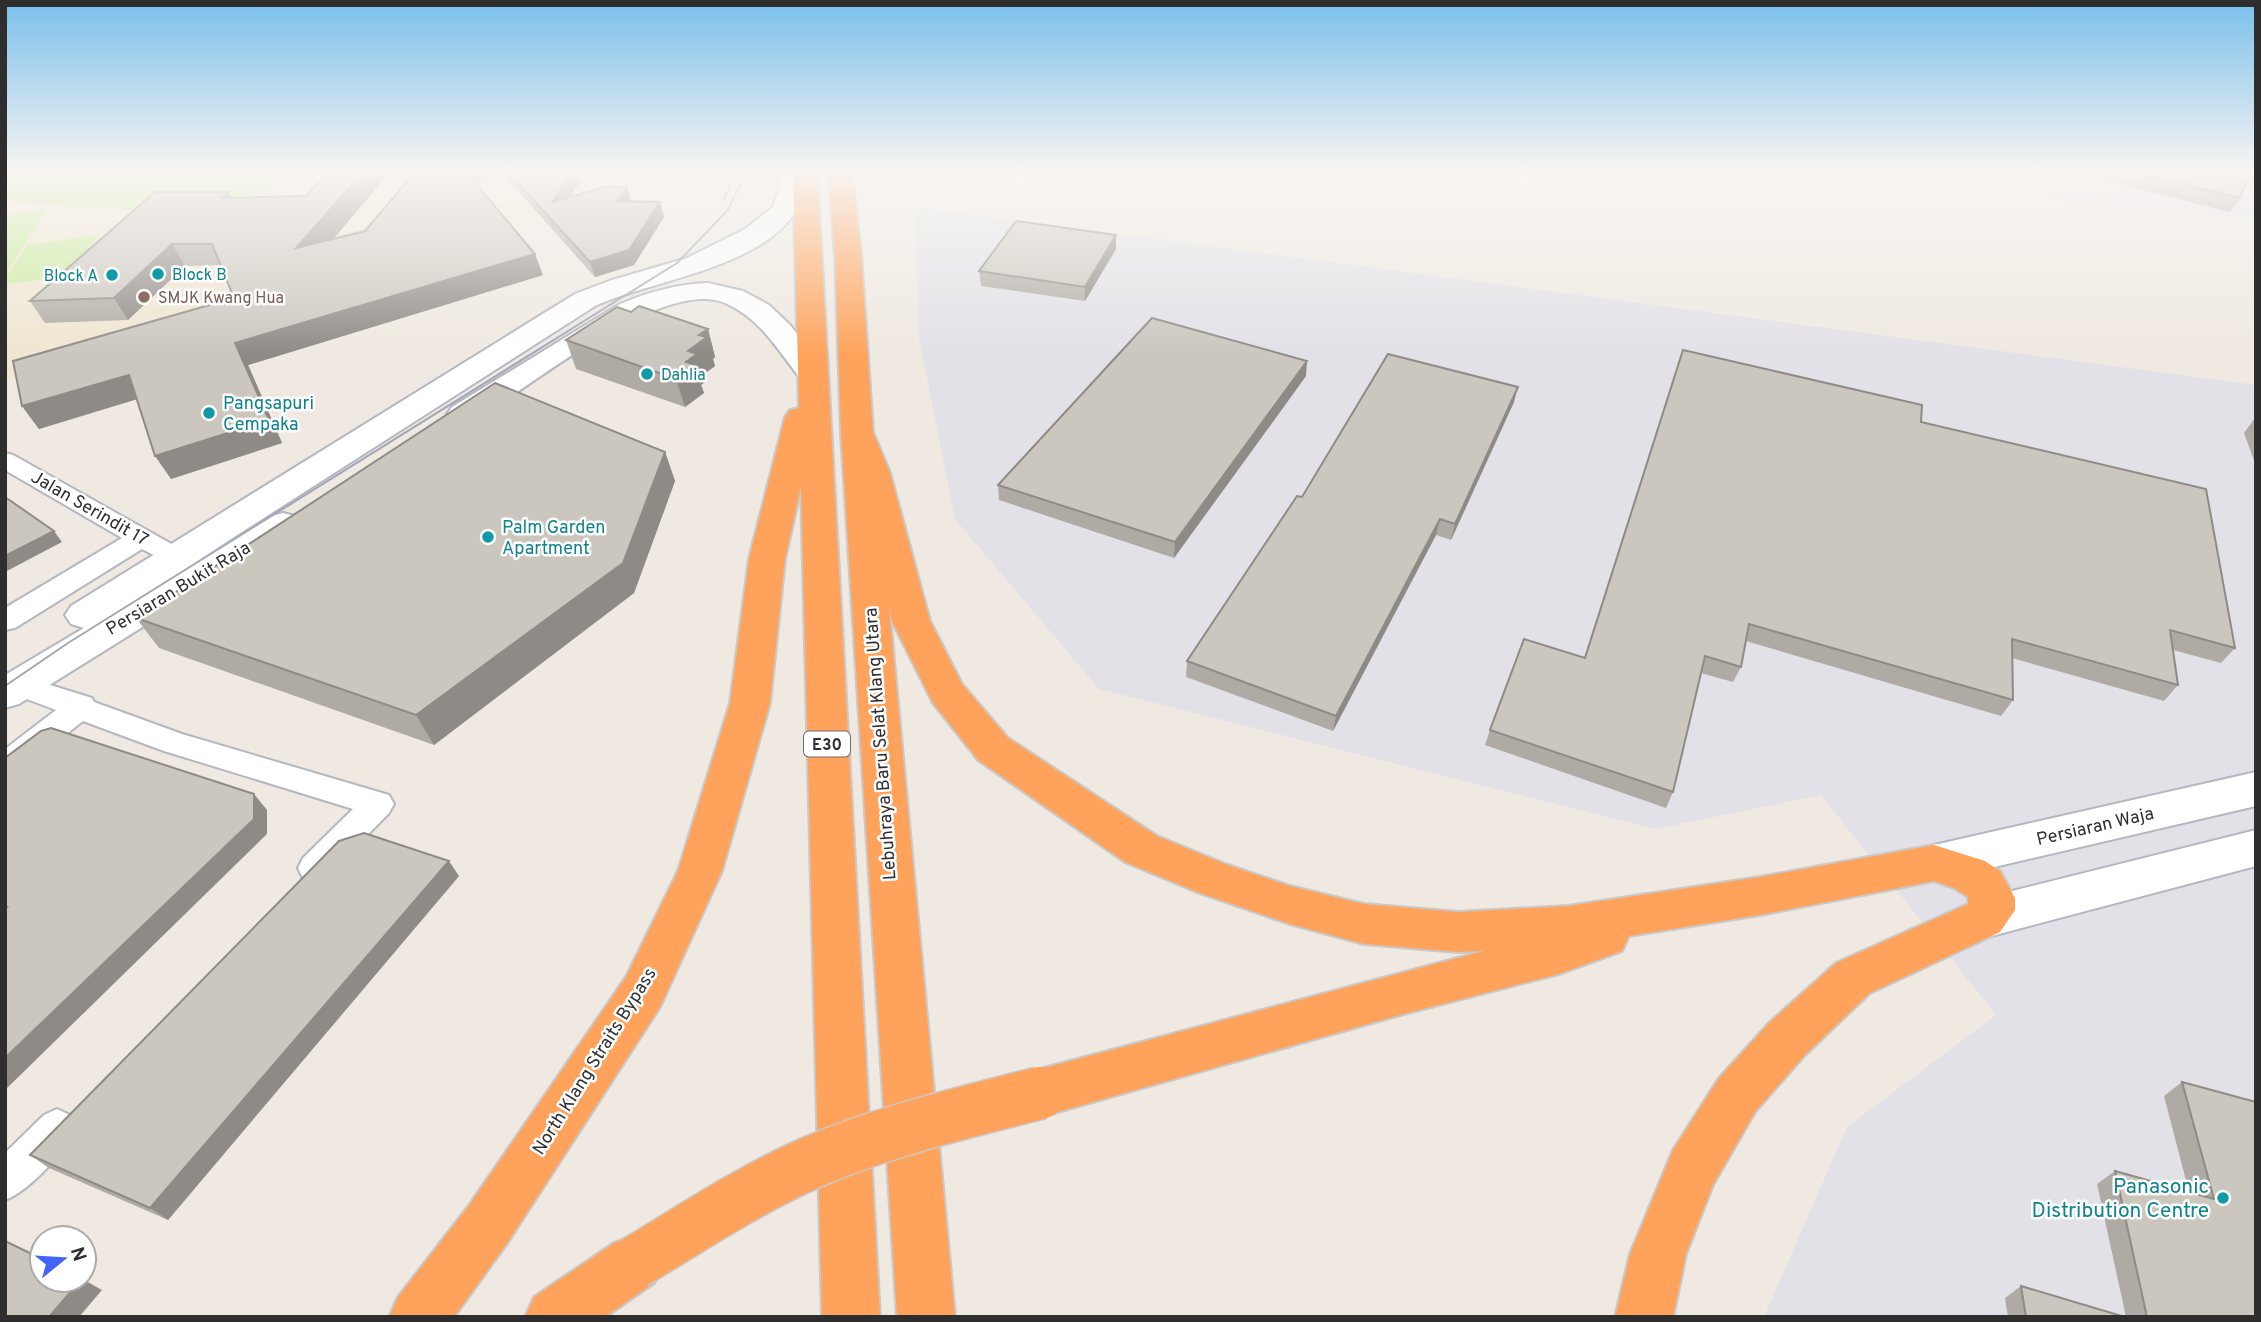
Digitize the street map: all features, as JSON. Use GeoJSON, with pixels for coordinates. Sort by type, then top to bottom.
{"type":"FeatureCollection","features":[{"type":"Feature","properties":{"kind":"highway","name":"E30"},"geometry":{"type":"LineString","coordinates":[[807,233],[851,1317]]}},
{"type":"Feature","properties":{"kind":"highway","name":"Lebuhraya Baru Selat Klang Utara"},"geometry":{"type":"LineString","coordinates":[[846,233],[857,432],[926,1317]]}},
{"type":"Feature","properties":{"kind":"highway","name":"North Klang Straits Bypass"},"geometry":{"type":"LineString","coordinates":[[418,1317],[489,1223],[643,992],[700,871],[750,703],[767,559],[811,372]]}},
{"type":"Feature","properties":{"kind":"highway"},"geometry":{"type":"LineString","coordinates":[[857,432],[874,473],[911,621],[947,692],[993,748],[1140,849],[1213,879],[1290,905],[1364,925],[1458,932],[1534,928],[1690,908],[1934,863],[1969,874],[1984,884],[1992,898],[1992,910],[1984,918],[1853,978],[1787,1039],[1737,1096],[1692,1169],[1658,1254],[1644,1317]]}},
{"type":"Feature","properties":{"kind":"highway"},"geometry":{"type":"LineString","coordinates":[[554,1317],[634,1263],[721,1210],[835,1153],[966,1112],[1559,953],[1690,908]]}},
{"type":"Feature","properties":{"kind":"main road","name":"Persiaran Bukit Raja"},"geometry":{"type":"LineString","coordinates":[[441,428],[624,310],[658,297],[755,233]]}},
{"type":"Feature","properties":{"kind":"main road","name":"Persiaran Bukit Raja"},"geometry":{"type":"LineString","coordinates":[[10,681],[175,556],[584,300],[622,285],[678,282],[729,295],[761,312],[811,372]]}},
{"type":"Feature","properties":{"kind":"main road","name":"Persiaran Bukit Raja"},"geometry":{"type":"LineString","coordinates":[[10,681],[347,485]]}},
{"type":"Feature","properties":{"kind":"main road","name":"Persiaran Waja"},"geometry":{"type":"LineString","coordinates":[[1934,863],[2256,789]]}},
{"type":"Feature","properties":{"kind":"main road"},"geometry":{"type":"LineString","coordinates":[[1984,918],[2256,848]]}},
{"type":"Feature","properties":{"kind":"street","name":"Jalan Serindit 17"},"geometry":{"type":"LineString","coordinates":[[5,460],[175,556]]}},
{"type":"Feature","properties":{"kind":"street"},"geometry":{"type":"LineString","coordinates":[[5,621],[141,538]]}},
{"type":"Feature","properties":{"kind":"street"},"geometry":{"type":"LineString","coordinates":[[10,681],[176,743],[378,804],[290,893]]}},
{"type":"Feature","properties":{"kind":"street"},"geometry":{"type":"LineString","coordinates":[[5,766],[82,706]]}},
{"type":"Feature","properties":{"kind":"street"},"geometry":{"type":"LineString","coordinates":[[5,1181],[84,1101]]}},
{"type":"Feature","properties":{"kind":"shaded area"},"geometry":{"type":"Polygon","coordinates":[[[5,233],[500,233],[5,380],[5,233]]]}},
{"type":"Feature","properties":{"kind":"shaded area"},"geometry":{"type":"Polygon","coordinates":[[[916,233],[1109,233],[2256,385],[2256,1317],[1764,1317],[1847,1127],[1996,1015],[1821,795],[1655,829],[1099,689],[955,519],[918,332],[916,233]]]}},
{"type":"Feature","properties":{"kind":"green space"},"geometry":{"type":"Polygon","coordinates":[[[5,233],[32,233],[5,275],[5,233]]]}},
{"type":"Feature","properties":{"kind":"green space"},"geometry":{"type":"Polygon","coordinates":[[[97,236],[73,276],[5,284],[5,278],[28,244],[97,236]]]}},
{"type":"Feature","properties":{"kind":"building"},"geometry":{"type":"Polygon","coordinates":[[[108,233],[310,233],[296,248],[358,233],[517,233],[535,254],[235,343],[269,420],[155,456],[129,375],[22,406],[13,361],[234,298],[212,244],[172,244],[114,298],[30,301],[108,233]]]}},
{"type":"Feature","properties":{"kind":"building"},"geometry":{"type":"Polygon","coordinates":[[[563,233],[640,233],[629,250],[590,262],[563,233]]]}},
{"type":"Feature","properties":{"kind":"building"},"geometry":{"type":"Polygon","coordinates":[[[1007,233],[1116,235],[1085,287],[979,271],[1007,233]]]}},
{"type":"Feature","properties":{"kind":"building"},"geometry":{"type":"Polygon","coordinates":[[[639,306],[708,329],[699,335],[707,337],[688,351],[697,354],[686,362],[695,365],[676,379],[566,340],[617,307],[631,312],[639,306]]]}},
{"type":"Feature","properties":{"kind":"building"},"geometry":{"type":"Polygon","coordinates":[[[1152,318],[1307,361],[1175,542],[998,485],[1152,318]]]}},
{"type":"Feature","properties":{"kind":"building"},"geometry":{"type":"Polygon","coordinates":[[[1683,350],[1922,405],[1921,422],[2206,489],[2235,648],[2170,630],[2178,685],[2012,639],[2013,700],[1749,624],[1741,667],[1705,656],[1673,792],[1490,730],[1524,639],[1585,658],[1683,350]]]}},
{"type":"Feature","properties":{"kind":"building"},"geometry":{"type":"Polygon","coordinates":[[[1388,354],[1518,387],[1455,524],[1440,519],[1336,716],[1187,661],[1297,496],[1302,497],[1388,354]]]}},
{"type":"Feature","properties":{"kind":"building","name":"Palm Garden Apartment"},"geometry":{"type":"Polygon","coordinates":[[[495,383],[665,452],[623,563],[416,715],[136,618],[495,383]]]}},
{"type":"Feature","properties":{"kind":"building"},"geometry":{"type":"Polygon","coordinates":[[[5,497],[54,531],[5,556],[5,497]]]}},
{"type":"Feature","properties":{"kind":"building"},"geometry":{"type":"Polygon","coordinates":[[[51,728],[254,794],[254,819],[5,1058],[5,758],[41,731],[51,728]]]}},
{"type":"Feature","properties":{"kind":"building"},"geometry":{"type":"Polygon","coordinates":[[[364,833],[449,861],[150,1208],[30,1155],[339,841],[364,833]]]}},
{"type":"Feature","properties":{"kind":"building","name":"Panasonic Distribution Centre"},"geometry":{"type":"Polygon","coordinates":[[[2182,1082],[2256,1102],[2256,1317],[2147,1317],[2115,1171],[2214,1199],[2182,1082]]]}},
{"type":"Feature","properties":{"kind":"building"},"geometry":{"type":"Polygon","coordinates":[[[5,1241],[28,1252],[28,1294],[69,1294],[49,1317],[5,1317],[5,1241]]]}},
{"type":"Feature","properties":{"kind":"building"},"geometry":{"type":"Polygon","coordinates":[[[2021,1286],[2125,1317],[2026,1317],[2021,1286]]]}},
{"type":"Feature","properties":{"kind":"tram line"},"geometry":{"type":"LineString","coordinates":[[5,686],[68,643],[677,263],[706,233]]}},
{"type":"Feature","properties":{"kind":"place","name":"Block B"},"geometry":{"type":"Point","coordinates":[158,274]}},
{"type":"Feature","properties":{"kind":"place","name":"Block A"},"geometry":{"type":"Point","coordinates":[112,275]}},
{"type":"Feature","properties":{"kind":"place","name":"SMJK Kwang Hua"},"geometry":{"type":"Point","coordinates":[144,297]}},
{"type":"Feature","properties":{"kind":"place","name":"Dahlia"},"geometry":{"type":"Point","coordinates":[647,374]}},
{"type":"Feature","properties":{"kind":"place","name":"Pangsapuri Cempaka"},"geometry":{"type":"Point","coordinates":[209,413]}},
{"type":"Feature","properties":{"kind":"place","name":"Palm Garden Apartment"},"geometry":{"type":"Point","coordinates":[488,537]}},
{"type":"Feature","properties":{"kind":"place","name":"Panasonic Distribution Centre"},"geometry":{"type":"Point","coordinates":[2223,1198]}}]}
